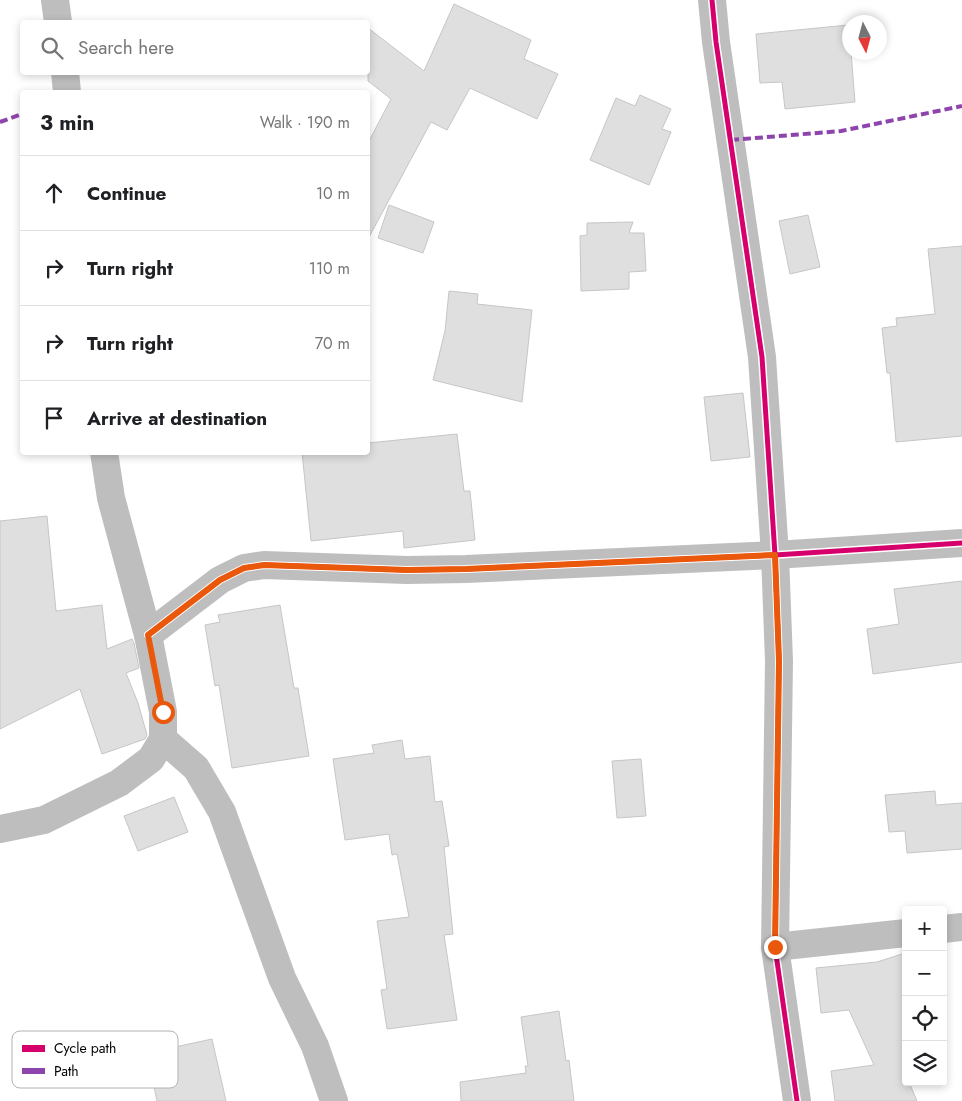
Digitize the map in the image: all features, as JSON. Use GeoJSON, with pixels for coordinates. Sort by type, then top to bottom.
{"type":"FeatureCollection","features":[{"type":"Feature","properties":{"kind":"street"},"geometry":{"type":"LineString","coordinates":[[55,0],[58,20]]}},
{"type":"Feature","properties":{"kind":"street"},"geometry":{"type":"LineString","coordinates":[[712,0],[716,42],[762,357],[775,555],[779,661],[775,947],[797,1101]]}},
{"type":"Feature","properties":{"kind":"street"},"geometry":{"type":"LineString","coordinates":[[65,75],[67,90]]}},
{"type":"Feature","properties":{"kind":"street"},"geometry":{"type":"LineString","coordinates":[[0,829],[44,820],[119,783],[151,759],[164,739],[163,712],[148,635],[111,498],[104,455]]}},
{"type":"Feature","properties":{"kind":"street"},"geometry":{"type":"LineString","coordinates":[[148,635],[220,580],[244,568],[264,565],[407,570],[466,569],[775,555],[962,543]]}},
{"type":"Feature","properties":{"kind":"street"},"geometry":{"type":"LineString","coordinates":[[164,739],[196,768],[222,812],[282,978],[315,1046],[334,1101]]}},
{"type":"Feature","properties":{"kind":"street"},"geometry":{"type":"LineString","coordinates":[[947,929],[962,927]]}},
{"type":"Feature","properties":{"kind":"street"},"geometry":{"type":"LineString","coordinates":[[775,947],[902,933]]}},
{"type":"Feature","properties":{"kind":"building"},"geometry":{"type":"Polygon","coordinates":[[[454,4],[531,40],[524,59],[558,74],[537,119],[470,88],[447,130],[431,122],[370,235],[370,139],[391,99],[368,81],[368,75],[370,75],[370,30],[424,71],[454,4]]]}},
{"type":"Feature","properties":{"kind":"building"},"geometry":{"type":"Polygon","coordinates":[[[842,26],[842,60],[852,60],[855,102],[785,109],[782,82],[760,83],[756,34],[842,26]]]}},
{"type":"Feature","properties":{"kind":"building"},"geometry":{"type":"Polygon","coordinates":[[[640,95],[671,109],[662,129],[671,132],[649,185],[590,160],[616,98],[635,106],[640,95]]]}},
{"type":"Feature","properties":{"kind":"building"},"geometry":{"type":"Polygon","coordinates":[[[389,205],[434,222],[423,253],[378,238],[389,205]]]}},
{"type":"Feature","properties":{"kind":"building"},"geometry":{"type":"Polygon","coordinates":[[[808,215],[820,267],[790,274],[779,221],[808,215]]]}},
{"type":"Feature","properties":{"kind":"building"},"geometry":{"type":"Polygon","coordinates":[[[633,222],[629,233],[644,233],[646,271],[629,272],[629,289],[581,291],[580,236],[587,235],[587,223],[633,222]]]}},
{"type":"Feature","properties":{"kind":"building"},"geometry":{"type":"Polygon","coordinates":[[[962,246],[962,436],[896,442],[890,373],[887,373],[882,328],[897,326],[896,318],[935,314],[928,249],[962,246]]]}},
{"type":"Feature","properties":{"kind":"building"},"geometry":{"type":"Polygon","coordinates":[[[449,291],[478,294],[477,304],[532,310],[522,402],[433,380],[445,331],[449,291]]]}},
{"type":"Feature","properties":{"kind":"building"},"geometry":{"type":"Polygon","coordinates":[[[743,393],[750,457],[711,461],[704,397],[743,393]]]}},
{"type":"Feature","properties":{"kind":"building"},"geometry":{"type":"Polygon","coordinates":[[[457,434],[464,491],[470,491],[475,540],[404,548],[403,531],[311,541],[302,455],[370,455],[370,443],[457,434]]]}},
{"type":"Feature","properties":{"kind":"building"},"geometry":{"type":"Polygon","coordinates":[[[47,516],[56,611],[102,605],[107,649],[132,639],[134,643],[139,668],[126,673],[138,703],[147,735],[145,739],[102,754],[80,689],[0,729],[0,521],[47,516]]]}},
{"type":"Feature","properties":{"kind":"building"},"geometry":{"type":"Polygon","coordinates":[[[962,581],[962,662],[873,674],[867,629],[899,624],[894,589],[962,581]]]}},
{"type":"Feature","properties":{"kind":"building"},"geometry":{"type":"Polygon","coordinates":[[[280,605],[294,688],[298,688],[309,756],[232,768],[219,685],[215,686],[205,625],[220,622],[218,615],[280,605]]]}},
{"type":"Feature","properties":{"kind":"building"},"geometry":{"type":"Polygon","coordinates":[[[402,740],[405,759],[430,756],[435,802],[442,801],[449,846],[444,847],[453,934],[444,935],[457,1020],[387,1029],[381,990],[387,989],[377,921],[409,917],[397,854],[392,855],[389,834],[345,840],[333,759],[374,753],[372,745],[402,740]]]}},
{"type":"Feature","properties":{"kind":"building"},"geometry":{"type":"Polygon","coordinates":[[[641,759],[646,816],[617,818],[612,761],[641,759]]]}},
{"type":"Feature","properties":{"kind":"building"},"geometry":{"type":"Polygon","coordinates":[[[935,791],[936,805],[962,803],[962,849],[907,853],[905,831],[889,832],[885,795],[935,791]]]}},
{"type":"Feature","properties":{"kind":"building"},"geometry":{"type":"Polygon","coordinates":[[[174,797],[188,832],[138,851],[124,816],[174,797]]]}},
{"type":"Feature","properties":{"kind":"building"},"geometry":{"type":"Polygon","coordinates":[[[902,954],[902,1086],[911,1086],[917,1101],[835,1101],[831,1071],[874,1065],[849,1010],[821,1013],[816,968],[877,962],[902,954]]]}},
{"type":"Feature","properties":{"kind":"building"},"geometry":{"type":"Polygon","coordinates":[[[559,1011],[566,1061],[569,1060],[574,1101],[461,1101],[460,1082],[526,1073],[525,1066],[528,1066],[521,1017],[559,1011]]]}},
{"type":"Feature","properties":{"kind":"building"},"geometry":{"type":"Polygon","coordinates":[[[212,1039],[226,1101],[157,1101],[154,1088],[178,1088],[178,1046],[212,1039]]]}},
{"type":"Feature","properties":{"kind":"marked path"},"geometry":{"type":"LineString","coordinates":[[731,140],[841,131],[962,106]]}},
{"type":"Feature","properties":{"kind":"marked path"},"geometry":{"type":"LineString","coordinates":[[0,122],[20,115]]}},
{"type":"Feature","properties":{"kind":"cycle path"},"geometry":{"type":"LineString","coordinates":[[712,0],[716,42],[762,357],[775,555],[779,661],[775,947],[797,1101]]}},
{"type":"Feature","properties":{"kind":"cycle path"},"geometry":{"type":"LineString","coordinates":[[148,635],[220,580],[244,568],[264,565],[407,570],[466,569],[775,555],[962,543]]}},
{"type":"Feature","properties":{"kind":"route"},"geometry":{"type":"LineString","coordinates":[[163,712],[148,635],[220,580],[244,568],[264,565],[285,565],[407,570],[466,569],[775,555],[779,661],[775,947]]}}]}
